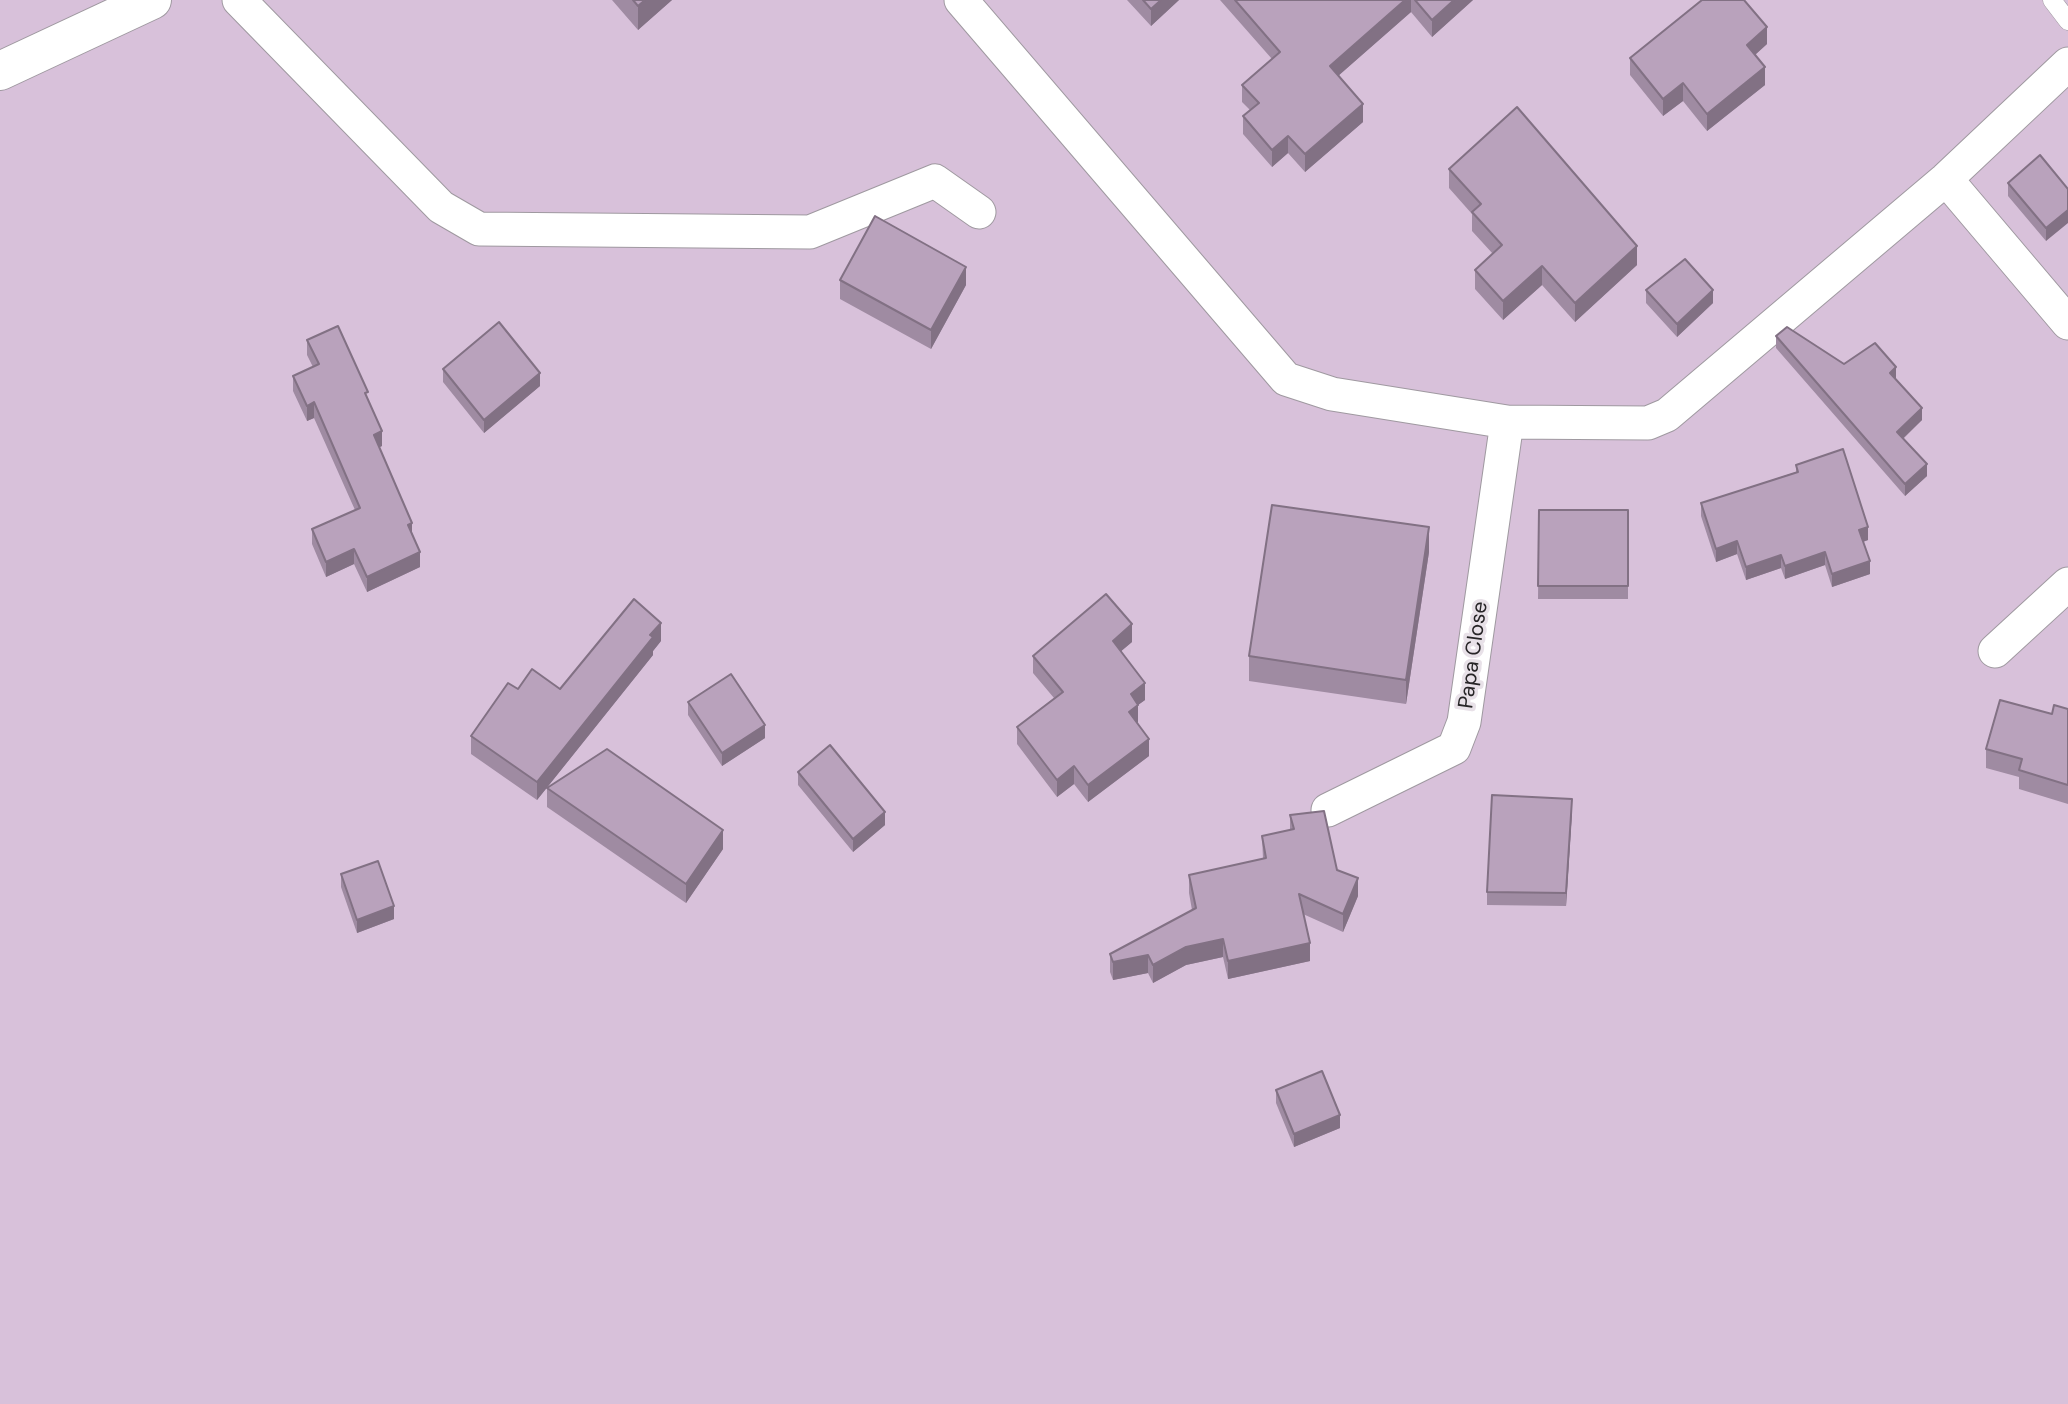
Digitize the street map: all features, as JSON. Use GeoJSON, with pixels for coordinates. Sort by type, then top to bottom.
{"type":"FeatureCollection","features":[{"type":"Feature","properties":{"kind":"street"},"geometry":{"type":"LineString","coordinates":[[0,71],[152,0]]}},
{"type":"Feature","properties":{"kind":"street"},"geometry":{"type":"LineString","coordinates":[[239,0],[441,207],[479,229],[810,232],[935,181],[979,212]]}},
{"type":"Feature","properties":{"kind":"street"},"geometry":{"type":"LineString","coordinates":[[961,0],[1286,379],[1332,394],[1507,422],[1648,423],[1667,415],[1946,179],[2068,64]]}},
{"type":"Feature","properties":{"kind":"street"},"geometry":{"type":"LineString","coordinates":[[1946,179],[2068,323]]}},
{"type":"Feature","properties":{"kind":"street","name":"Papa Close"},"geometry":{"type":"LineString","coordinates":[[1328,810],[1454,748],[1459,737],[1507,422]]}},
{"type":"Feature","properties":{"kind":"street"},"geometry":{"type":"LineString","coordinates":[[1995,651],[2068,584]]}},
{"type":"Feature","properties":{"kind":"lane"},"geometry":{"type":"LineString","coordinates":[[2052,0],[2068,21]]}},
{"type":"Feature","properties":{"kind":"shaded area"},"geometry":{"type":"Polygon","coordinates":[[[0,0],[2068,0],[2068,1404],[0,1404],[0,0]]]}},
{"type":"Feature","properties":{"kind":"building"},"geometry":{"type":"Polygon","coordinates":[[[633,0],[645,0],[638,6],[633,0]]]}},
{"type":"Feature","properties":{"kind":"building"},"geometry":{"type":"Polygon","coordinates":[[[1143,0],[1161,0],[1151,9],[1143,0]]]}},
{"type":"Feature","properties":{"kind":"building"},"geometry":{"type":"Polygon","coordinates":[[[1235,0],[1405,0],[1330,66],[1363,104],[1305,154],[1288,136],[1272,150],[1243,116],[1259,103],[1242,85],[1280,52],[1235,0]]]}},
{"type":"Feature","properties":{"kind":"building"},"geometry":{"type":"Polygon","coordinates":[[[1415,0],[1454,0],[1432,20],[1415,0]]]}},
{"type":"Feature","properties":{"kind":"building"},"geometry":{"type":"Polygon","coordinates":[[[1702,0],[1744,0],[1767,27],[1747,45],[1765,67],[1707,114],[1683,83],[1663,99],[1630,58],[1702,0]]]}},
{"type":"Feature","properties":{"kind":"building"},"geometry":{"type":"Polygon","coordinates":[[[1517,107],[1637,246],[1575,303],[1542,266],[1503,301],[1475,270],[1502,245],[1472,212],[1481,204],[1449,169],[1517,107]]]}},
{"type":"Feature","properties":{"kind":"building"},"geometry":{"type":"Polygon","coordinates":[[[2040,155],[2068,189],[2068,210],[2046,228],[2008,183],[2040,155]]]}},
{"type":"Feature","properties":{"kind":"building"},"geometry":{"type":"Polygon","coordinates":[[[875,216],[966,267],[931,330],[840,280],[875,216]]]}},
{"type":"Feature","properties":{"kind":"building"},"geometry":{"type":"Polygon","coordinates":[[[1685,259],[1713,290],[1677,324],[1646,290],[1685,259]]]}},
{"type":"Feature","properties":{"kind":"building"},"geometry":{"type":"Polygon","coordinates":[[[499,322],[540,373],[484,420],[443,369],[499,322]]]}},
{"type":"Feature","properties":{"kind":"building"},"geometry":{"type":"Polygon","coordinates":[[[338,326],[368,392],[365,393],[382,431],[374,435],[412,523],[408,525],[420,552],[367,577],[354,549],[326,562],[312,529],[360,508],[314,402],[307,406],[293,376],[319,364],[307,340],[338,326]]]}},
{"type":"Feature","properties":{"kind":"building"},"geometry":{"type":"Polygon","coordinates":[[[1787,327],[1844,364],[1875,343],[1896,367],[1890,373],[1922,408],[1897,432],[1927,464],[1905,484],[1776,336],[1787,327]]]}},
{"type":"Feature","properties":{"kind":"building"},"geometry":{"type":"Polygon","coordinates":[[[1843,449],[1868,527],[1859,530],[1870,561],[1832,574],[1825,552],[1785,566],[1781,555],[1746,567],[1737,541],[1716,549],[1701,503],[1798,472],[1796,465],[1843,449]]]}},
{"type":"Feature","properties":{"kind":"building"},"geometry":{"type":"Polygon","coordinates":[[[1272,505],[1429,527],[1406,680],[1249,656],[1272,505]]]}},
{"type":"Feature","properties":{"kind":"building"},"geometry":{"type":"Polygon","coordinates":[[[1539,510],[1628,510],[1628,586],[1538,586],[1539,510]]]}},
{"type":"Feature","properties":{"kind":"building"},"geometry":{"type":"Polygon","coordinates":[[[1106,594],[1132,624],[1113,641],[1145,683],[1131,694],[1138,705],[1129,712],[1149,739],[1088,785],[1074,766],[1057,780],[1017,727],[1063,692],[1033,656],[1106,594]]]}},
{"type":"Feature","properties":{"kind":"building"},"geometry":{"type":"Polygon","coordinates":[[[634,599],[661,623],[650,635],[653,637],[537,782],[471,736],[508,683],[518,689],[532,669],[560,689],[634,599]]]}},
{"type":"Feature","properties":{"kind":"building"},"geometry":{"type":"Polygon","coordinates":[[[731,674],[765,725],[722,753],[688,702],[731,674]]]}},
{"type":"Feature","properties":{"kind":"building"},"geometry":{"type":"Polygon","coordinates":[[[2000,700],[2052,714],[2054,705],[2068,709],[2068,785],[2019,770],[2022,759],[1986,749],[2000,700]]]}},
{"type":"Feature","properties":{"kind":"building"},"geometry":{"type":"Polygon","coordinates":[[[830,745],[885,812],[853,839],[798,772],[830,745]]]}},
{"type":"Feature","properties":{"kind":"building"},"geometry":{"type":"Polygon","coordinates":[[[607,749],[723,830],[686,884],[547,788],[607,749]]]}},
{"type":"Feature","properties":{"kind":"building"},"geometry":{"type":"Polygon","coordinates":[[[1492,795],[1572,799],[1566,893],[1487,892],[1492,795]]]}},
{"type":"Feature","properties":{"kind":"building"},"geometry":{"type":"Polygon","coordinates":[[[1324,811],[1337,870],[1358,878],[1343,914],[1299,894],[1310,943],[1228,961],[1223,939],[1186,947],[1153,965],[1148,955],[1113,962],[1110,954],[1196,908],[1189,875],[1266,858],[1262,836],[1294,829],[1290,815],[1324,811]]]}},
{"type":"Feature","properties":{"kind":"building"},"geometry":{"type":"Polygon","coordinates":[[[378,861],[394,906],[357,920],[341,874],[378,861]]]}},
{"type":"Feature","properties":{"kind":"building"},"geometry":{"type":"Polygon","coordinates":[[[1322,1071],[1340,1115],[1294,1134],[1276,1090],[1322,1071]]]}}]}
